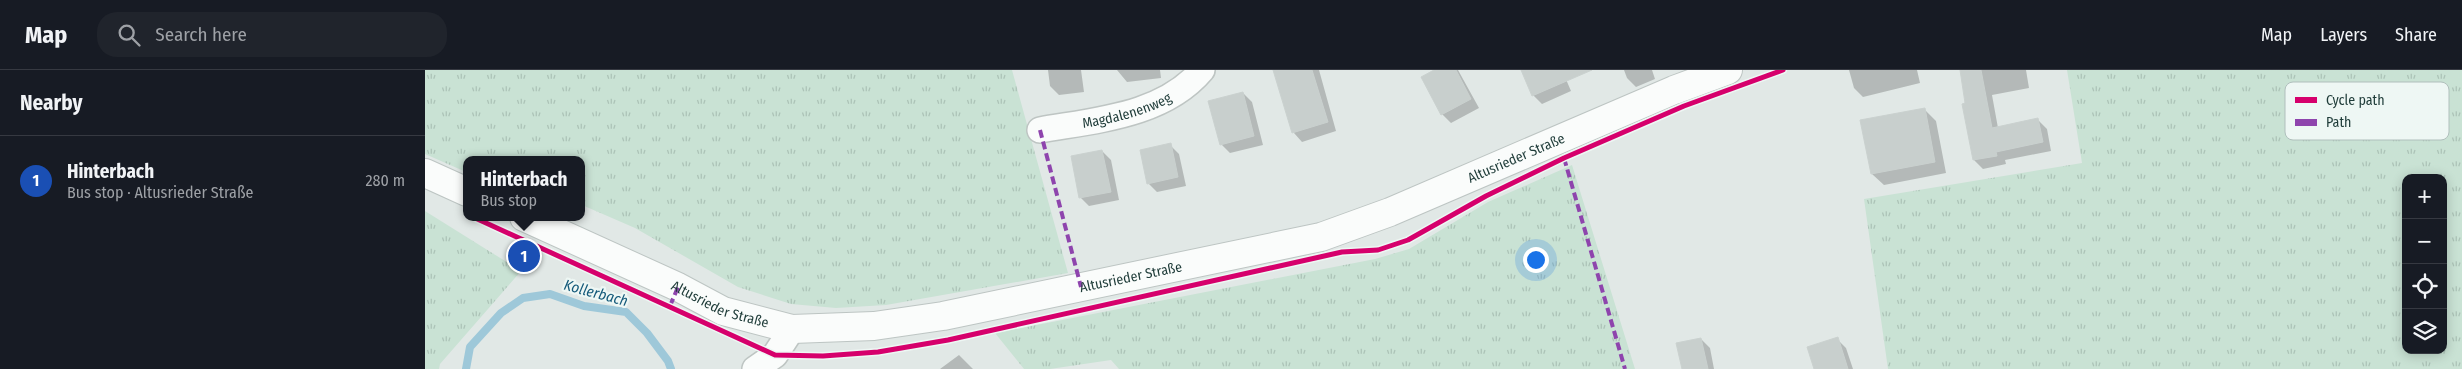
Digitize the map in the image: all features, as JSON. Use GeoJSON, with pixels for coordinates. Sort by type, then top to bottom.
{"type":"FeatureCollection","features":[{"type":"Feature","properties":{"kind":"main road","name":"Altusrieder Straße"},"geometry":{"type":"LineString","coordinates":[[533,221],[678,287],[723,311],[792,329],[874,326],[943,316],[1321,237],[1390,212],[1674,90],[1728,70]]}},
{"type":"Feature","properties":{"kind":"main road"},"geometry":{"type":"LineString","coordinates":[[425,173],[463,190]]}},
{"type":"Feature","properties":{"kind":"street","name":"Magdalenenweg"},"geometry":{"type":"LineString","coordinates":[[1040,130],[1131,112],[1153,105],[1176,94],[1202,70]]}},
{"type":"Feature","properties":{"kind":"street"},"geometry":{"type":"LineString","coordinates":[[755,369],[775,355],[792,329]]}},
{"type":"Feature","properties":{"kind":"green space"},"geometry":{"type":"Polygon","coordinates":[[[425,70],[1012,70],[1068,273],[886,305],[836,308],[791,304],[738,287],[635,228],[585,206],[585,156],[463,156],[463,171],[425,154],[425,70]]]}},
{"type":"Feature","properties":{"kind":"green space"},"geometry":{"type":"Polygon","coordinates":[[[2067,70],[2462,70],[2462,369],[1888,369],[1864,199],[2082,163],[2067,70]]]}},
{"type":"Feature","properties":{"kind":"green space"},"geometry":{"type":"Polygon","coordinates":[[[1572,165],[1635,369],[1119,369],[1111,360],[1050,369],[1024,369],[995,333],[1375,259],[1409,249],[1488,202],[1572,165]]]}},
{"type":"Feature","properties":{"kind":"green space"},"geometry":{"type":"Polygon","coordinates":[[[425,211],[521,271],[440,364],[439,369],[425,369],[425,211]]]}},
{"type":"Feature","properties":{"kind":"building"},"geometry":{"type":"Polygon","coordinates":[[[1273,70],[1312,70],[1328,122],[1292,133],[1273,70]]]}},
{"type":"Feature","properties":{"kind":"building"},"geometry":{"type":"Polygon","coordinates":[[[1434,70],[1456,70],[1471,99],[1441,115],[1421,77],[1434,70]]]}},
{"type":"Feature","properties":{"kind":"building"},"geometry":{"type":"Polygon","coordinates":[[[1521,70],[1592,70],[1532,96],[1521,70]]]}},
{"type":"Feature","properties":{"kind":"building"},"geometry":{"type":"Polygon","coordinates":[[[1960,70],[1981,70],[1992,128],[2038,118],[2043,142],[1996,152],[1997,156],[1973,160],[1962,104],[1965,103],[1960,70]]]}},
{"type":"Feature","properties":{"kind":"building"},"geometry":{"type":"Polygon","coordinates":[[[1243,92],[1254,136],[1220,145],[1208,101],[1243,92]]]}},
{"type":"Feature","properties":{"kind":"building"},"geometry":{"type":"Polygon","coordinates":[[[1925,108],[1935,162],[1871,174],[1860,120],[1925,108]]]}},
{"type":"Feature","properties":{"kind":"building"},"geometry":{"type":"Polygon","coordinates":[[[1171,143],[1178,177],[1147,184],[1140,150],[1171,143]]]}},
{"type":"Feature","properties":{"kind":"building"},"geometry":{"type":"Polygon","coordinates":[[[1102,150],[1111,192],[1079,198],[1071,156],[1102,150]]]}},
{"type":"Feature","properties":{"kind":"building"},"geometry":{"type":"Polygon","coordinates":[[[1838,337],[1848,369],[1814,369],[1807,347],[1838,337]]]}},
{"type":"Feature","properties":{"kind":"building"},"geometry":{"type":"Polygon","coordinates":[[[1701,338],[1708,369],[1682,369],[1676,343],[1701,338]]]}},
{"type":"Feature","properties":{"kind":"waterway","name":"Kollerbach"},"geometry":{"type":"LineString","coordinates":[[466,369],[470,347],[501,313],[523,298],[550,294],[584,306],[626,312],[647,333],[668,361],[671,369]]}},
{"type":"Feature","properties":{"kind":"marked path"},"geometry":{"type":"LineString","coordinates":[[1040,130],[1081,287]]}},
{"type":"Feature","properties":{"kind":"marked path"},"geometry":{"type":"LineString","coordinates":[[1564,158],[1625,369]]}},
{"type":"Feature","properties":{"kind":"marked path"},"geometry":{"type":"LineString","coordinates":[[670,306],[678,287]]}},
{"type":"Feature","properties":{"kind":"cycle path"},"geometry":{"type":"LineString","coordinates":[[482,221],[775,355],[823,356],[878,352],[948,340],[1342,252],[1378,250],[1408,240],[1486,196],[1564,158],[1684,106],[1783,70]]}},
{"type":"Feature","properties":{"kind":"place","name":"Hinterbach"},"geometry":{"type":"Point","coordinates":[524,256]}}]}
